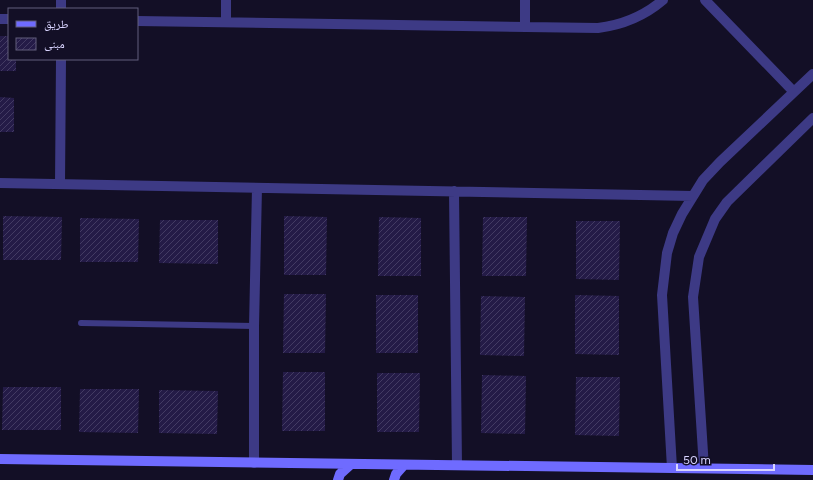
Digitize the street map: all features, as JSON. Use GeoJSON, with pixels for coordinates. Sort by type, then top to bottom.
{"type":"FeatureCollection","features":[{"type":"Feature","properties":{"kind":"street"},"geometry":{"type":"LineString","coordinates":[[226,0],[226,22]]}},
{"type":"Feature","properties":{"kind":"street"},"geometry":{"type":"LineString","coordinates":[[525,0],[525,26]]}},
{"type":"Feature","properties":{"kind":"street"},"geometry":{"type":"LineString","coordinates":[[138,21],[598,28],[616,26],[643,15],[663,0]]}},
{"type":"Feature","properties":{"kind":"street"},"geometry":{"type":"LineString","coordinates":[[705,0],[794,92]]}},
{"type":"Feature","properties":{"kind":"street"},"geometry":{"type":"LineString","coordinates":[[60,184],[61,60]]}},
{"type":"Feature","properties":{"kind":"street"},"geometry":{"type":"LineString","coordinates":[[672,468],[662,288],[667,253],[674,233],[703,180],[813,74]]}},
{"type":"Feature","properties":{"kind":"street"},"geometry":{"type":"LineString","coordinates":[[704,468],[693,297],[699,257],[712,225],[727,202],[813,118]]}},
{"type":"Feature","properties":{"kind":"street"},"geometry":{"type":"LineString","coordinates":[[0,183],[693,196]]}},
{"type":"Feature","properties":{"kind":"street"},"geometry":{"type":"LineString","coordinates":[[254,463],[254,326],[257,188]]}},
{"type":"Feature","properties":{"kind":"street"},"geometry":{"type":"LineString","coordinates":[[454,191],[457,465]]}},
{"type":"Feature","properties":{"kind":"street"},"geometry":{"type":"LineString","coordinates":[[0,459],[813,470]]}},
{"type":"Feature","properties":{"kind":"street"},"geometry":{"type":"LineString","coordinates":[[338,480],[340,474],[351,464]]}},
{"type":"Feature","properties":{"kind":"street"},"geometry":{"type":"LineString","coordinates":[[394,480],[396,474],[404,464]]}},
{"type":"Feature","properties":{"kind":"lane"},"geometry":{"type":"LineString","coordinates":[[81,323],[254,326]]}},
{"type":"Feature","properties":{"kind":"building"},"geometry":{"type":"Polygon","coordinates":[[[0,36],[8,36],[8,60],[16,60],[16,71],[0,71],[0,36]]]}},
{"type":"Feature","properties":{"kind":"building"},"geometry":{"type":"Polygon","coordinates":[[[0,97],[14,98],[14,132],[0,132],[0,97]]]}},
{"type":"Feature","properties":{"kind":"building"},"geometry":{"type":"Polygon","coordinates":[[[3,216],[62,217],[61,260],[3,260],[3,216]]]}},
{"type":"Feature","properties":{"kind":"building"},"geometry":{"type":"Polygon","coordinates":[[[284,216],[327,217],[326,275],[284,275],[284,216]]]}},
{"type":"Feature","properties":{"kind":"building"},"geometry":{"type":"Polygon","coordinates":[[[379,217],[421,218],[421,276],[378,276],[379,217]]]}},
{"type":"Feature","properties":{"kind":"building"},"geometry":{"type":"Polygon","coordinates":[[[483,217],[527,217],[526,276],[482,276],[483,217]]]}},
{"type":"Feature","properties":{"kind":"building"},"geometry":{"type":"Polygon","coordinates":[[[80,218],[139,219],[138,262],[80,262],[80,218]]]}},
{"type":"Feature","properties":{"kind":"building"},"geometry":{"type":"Polygon","coordinates":[[[160,220],[218,220],[218,264],[159,263],[160,220]]]}},
{"type":"Feature","properties":{"kind":"building"},"geometry":{"type":"Polygon","coordinates":[[[576,221],[620,221],[619,280],[576,279],[576,221]]]}},
{"type":"Feature","properties":{"kind":"building"},"geometry":{"type":"Polygon","coordinates":[[[284,294],[326,294],[325,353],[283,353],[284,294]]]}},
{"type":"Feature","properties":{"kind":"building"},"geometry":{"type":"Polygon","coordinates":[[[376,295],[418,295],[418,353],[376,353],[376,295]]]}},
{"type":"Feature","properties":{"kind":"building"},"geometry":{"type":"Polygon","coordinates":[[[575,295],[619,296],[619,355],[575,354],[575,295]]]}},
{"type":"Feature","properties":{"kind":"building"},"geometry":{"type":"Polygon","coordinates":[[[481,296],[525,297],[524,356],[480,355],[481,296]]]}},
{"type":"Feature","properties":{"kind":"building"},"geometry":{"type":"Polygon","coordinates":[[[283,372],[325,372],[325,431],[282,431],[283,372]]]}},
{"type":"Feature","properties":{"kind":"building"},"geometry":{"type":"Polygon","coordinates":[[[377,373],[420,373],[419,432],[377,432],[377,373]]]}},
{"type":"Feature","properties":{"kind":"building"},"geometry":{"type":"Polygon","coordinates":[[[482,375],[526,376],[525,434],[481,433],[482,375]]]}},
{"type":"Feature","properties":{"kind":"building"},"geometry":{"type":"Polygon","coordinates":[[[576,377],[620,377],[619,436],[575,435],[576,377]]]}},
{"type":"Feature","properties":{"kind":"building"},"geometry":{"type":"Polygon","coordinates":[[[3,387],[61,387],[61,430],[2,430],[3,387]]]}},
{"type":"Feature","properties":{"kind":"building"},"geometry":{"type":"Polygon","coordinates":[[[80,389],[139,389],[138,433],[79,432],[80,389]]]}},
{"type":"Feature","properties":{"kind":"building"},"geometry":{"type":"Polygon","coordinates":[[[159,390],[218,391],[217,434],[159,433],[159,390]]]}}]}
